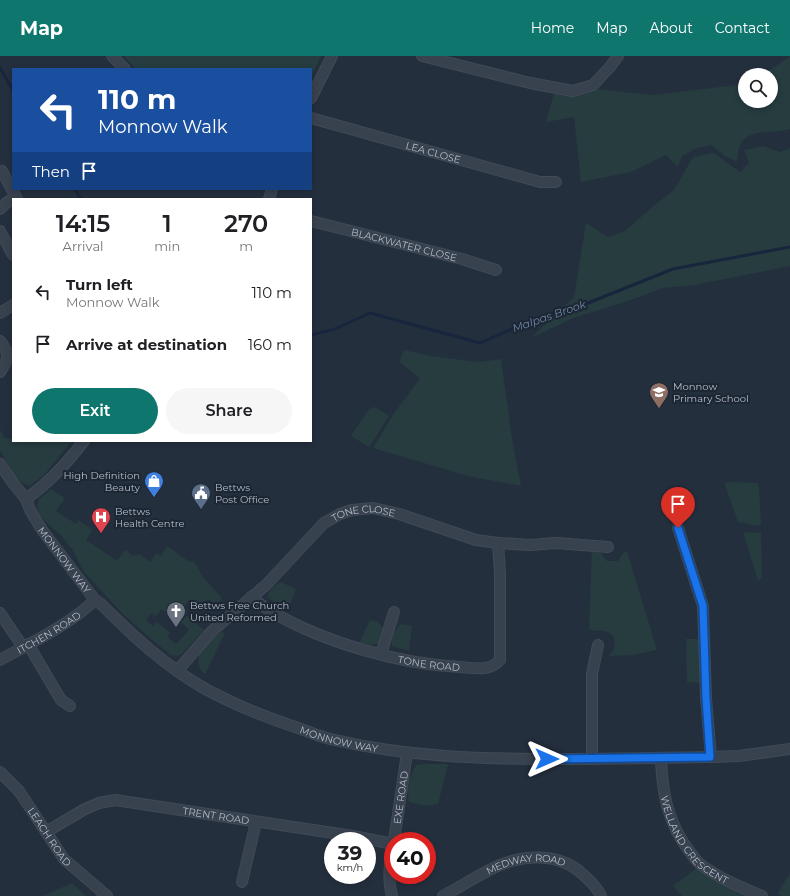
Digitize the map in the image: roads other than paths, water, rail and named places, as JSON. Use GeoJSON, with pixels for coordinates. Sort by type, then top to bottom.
{"type":"FeatureCollection","features":[{"type":"Feature","properties":{"kind":"street"},"geometry":{"type":"LineString","coordinates":[[112,56],[124,68]]}},
{"type":"Feature","properties":{"kind":"street"},"geometry":{"type":"LineString","coordinates":[[312,96],[332,56]]}},
{"type":"Feature","properties":{"kind":"street"},"geometry":{"type":"LineString","coordinates":[[422,56],[530,83],[573,91],[593,85],[618,56]]}},
{"type":"Feature","properties":{"kind":"street","name":"LEA CLOSE"},"geometry":{"type":"LineString","coordinates":[[312,118],[540,182],[556,182]]}},
{"type":"Feature","properties":{"kind":"street"},"geometry":{"type":"LineString","coordinates":[[2,171],[16,198]]}},
{"type":"Feature","properties":{"kind":"street"},"geometry":{"type":"LineString","coordinates":[[0,209],[12,200]]}},
{"type":"Feature","properties":{"kind":"street","name":"BLACKWATER CLOSE"},"geometry":{"type":"LineString","coordinates":[[312,221],[462,259],[496,270]]}},
{"type":"Feature","properties":{"kind":"street"},"geometry":{"type":"LineString","coordinates":[[0,231],[12,253]]}},
{"type":"Feature","properties":{"kind":"street"},"geometry":{"type":"LineString","coordinates":[[0,313],[12,306]]}},
{"type":"Feature","properties":{"kind":"street"},"geometry":{"type":"LineString","coordinates":[[0,341],[6,348],[8,357],[0,372]]}},
{"type":"Feature","properties":{"kind":"street"},"geometry":{"type":"LineString","coordinates":[[26,499],[50,480],[83,442]]}},
{"type":"Feature","properties":{"kind":"street","name":"MONNOW WAY"},"geometry":{"type":"LineString","coordinates":[[0,464],[26,499],[30,510],[42,530],[95,600],[151,651],[177,671],[201,687],[262,716],[334,740],[407,753],[485,758],[592,759],[710,757],[739,756],[790,748]]}},
{"type":"Feature","properties":{"kind":"street","name":"TONE CLOSE"},"geometry":{"type":"LineString","coordinates":[[177,671],[212,631],[266,585],[324,523],[340,514],[352,510],[373,508],[399,514],[476,540],[530,545],[556,543],[608,547]]}},
{"type":"Feature","properties":{"kind":"street"},"geometry":{"type":"LineString","coordinates":[[678,528],[703,606],[706,698],[710,757]]}},
{"type":"Feature","properties":{"kind":"street","name":"TONE ROAD"},"geometry":{"type":"LineString","coordinates":[[251,597],[273,613],[293,623],[348,645],[381,654],[448,666],[485,669],[495,666],[500,660],[501,651],[498,543]]}},
{"type":"Feature","properties":{"kind":"street","name":"ITCHEN ROAD"},"geometry":{"type":"LineString","coordinates":[[0,660],[63,624],[95,600]]}},
{"type":"Feature","properties":{"kind":"street"},"geometry":{"type":"LineString","coordinates":[[381,654],[394,612]]}},
{"type":"Feature","properties":{"kind":"street"},"geometry":{"type":"LineString","coordinates":[[0,613],[26,646],[61,700],[70,706]]}},
{"type":"Feature","properties":{"kind":"street"},"geometry":{"type":"LineString","coordinates":[[592,759],[592,674],[598,646]]}},
{"type":"Feature","properties":{"kind":"street","name":"EXE ROAD"},"geometry":{"type":"LineString","coordinates":[[395,832],[407,753]]}},
{"type":"Feature","properties":{"kind":"street","name":"WELLAND CRESCENT"},"geometry":{"type":"LineString","coordinates":[[661,758],[661,781],[668,813],[680,839],[698,863],[722,879],[762,896]]}},
{"type":"Feature","properties":{"kind":"street","name":"LEACH ROAD"},"geometry":{"type":"LineString","coordinates":[[0,772],[19,791],[64,858],[107,896]]}},
{"type":"Feature","properties":{"kind":"street","name":"TRENT ROAD"},"geometry":{"type":"LineString","coordinates":[[46,832],[85,809],[99,803],[115,800],[384,841]]}},
{"type":"Feature","properties":{"kind":"street"},"geometry":{"type":"LineString","coordinates":[[242,882],[256,822]]}},
{"type":"Feature","properties":{"kind":"street","name":"MEDWAY ROAD"},"geometry":{"type":"LineString","coordinates":[[444,896],[500,865],[523,858],[549,858],[573,866],[590,880],[600,896]]}},
{"type":"Feature","properties":{"kind":"street","name":"EXE ROAD"},"geometry":{"type":"LineString","coordinates":[[389,884],[392,896]]}},
{"type":"Feature","properties":{"kind":"waterway","name":"Malpas Brook"},"geometry":{"type":"LineString","coordinates":[[0,68],[12,88]]}},
{"type":"Feature","properties":{"kind":"waterway","name":"Malpas Brook"},"geometry":{"type":"LineString","coordinates":[[75,190],[80,198]]}},
{"type":"Feature","properties":{"kind":"waterway","name":"Malpas Brook"},"geometry":{"type":"LineString","coordinates":[[312,335],[335,329],[370,313],[480,343],[528,322],[588,303],[673,269],[790,247]]}},
{"type":"Feature","properties":{"kind":"place","name":"Monnow Primary School"},"geometry":{"type":"Point","coordinates":[659,409]}},
{"type":"Feature","properties":{"kind":"place","name":"High Definition Beauty"},"geometry":{"type":"Point","coordinates":[154,498]}},
{"type":"Feature","properties":{"kind":"place","name":"Bettws Post Office"},"geometry":{"type":"Point","coordinates":[201,510]}},
{"type":"Feature","properties":{"kind":"place","name":"Bettws Health Centre"},"geometry":{"type":"Point","coordinates":[101,534]}},
{"type":"Feature","properties":{"kind":"place","name":"Bettws Free Church United Reformed"},"geometry":{"type":"Point","coordinates":[176,628]}}]}
